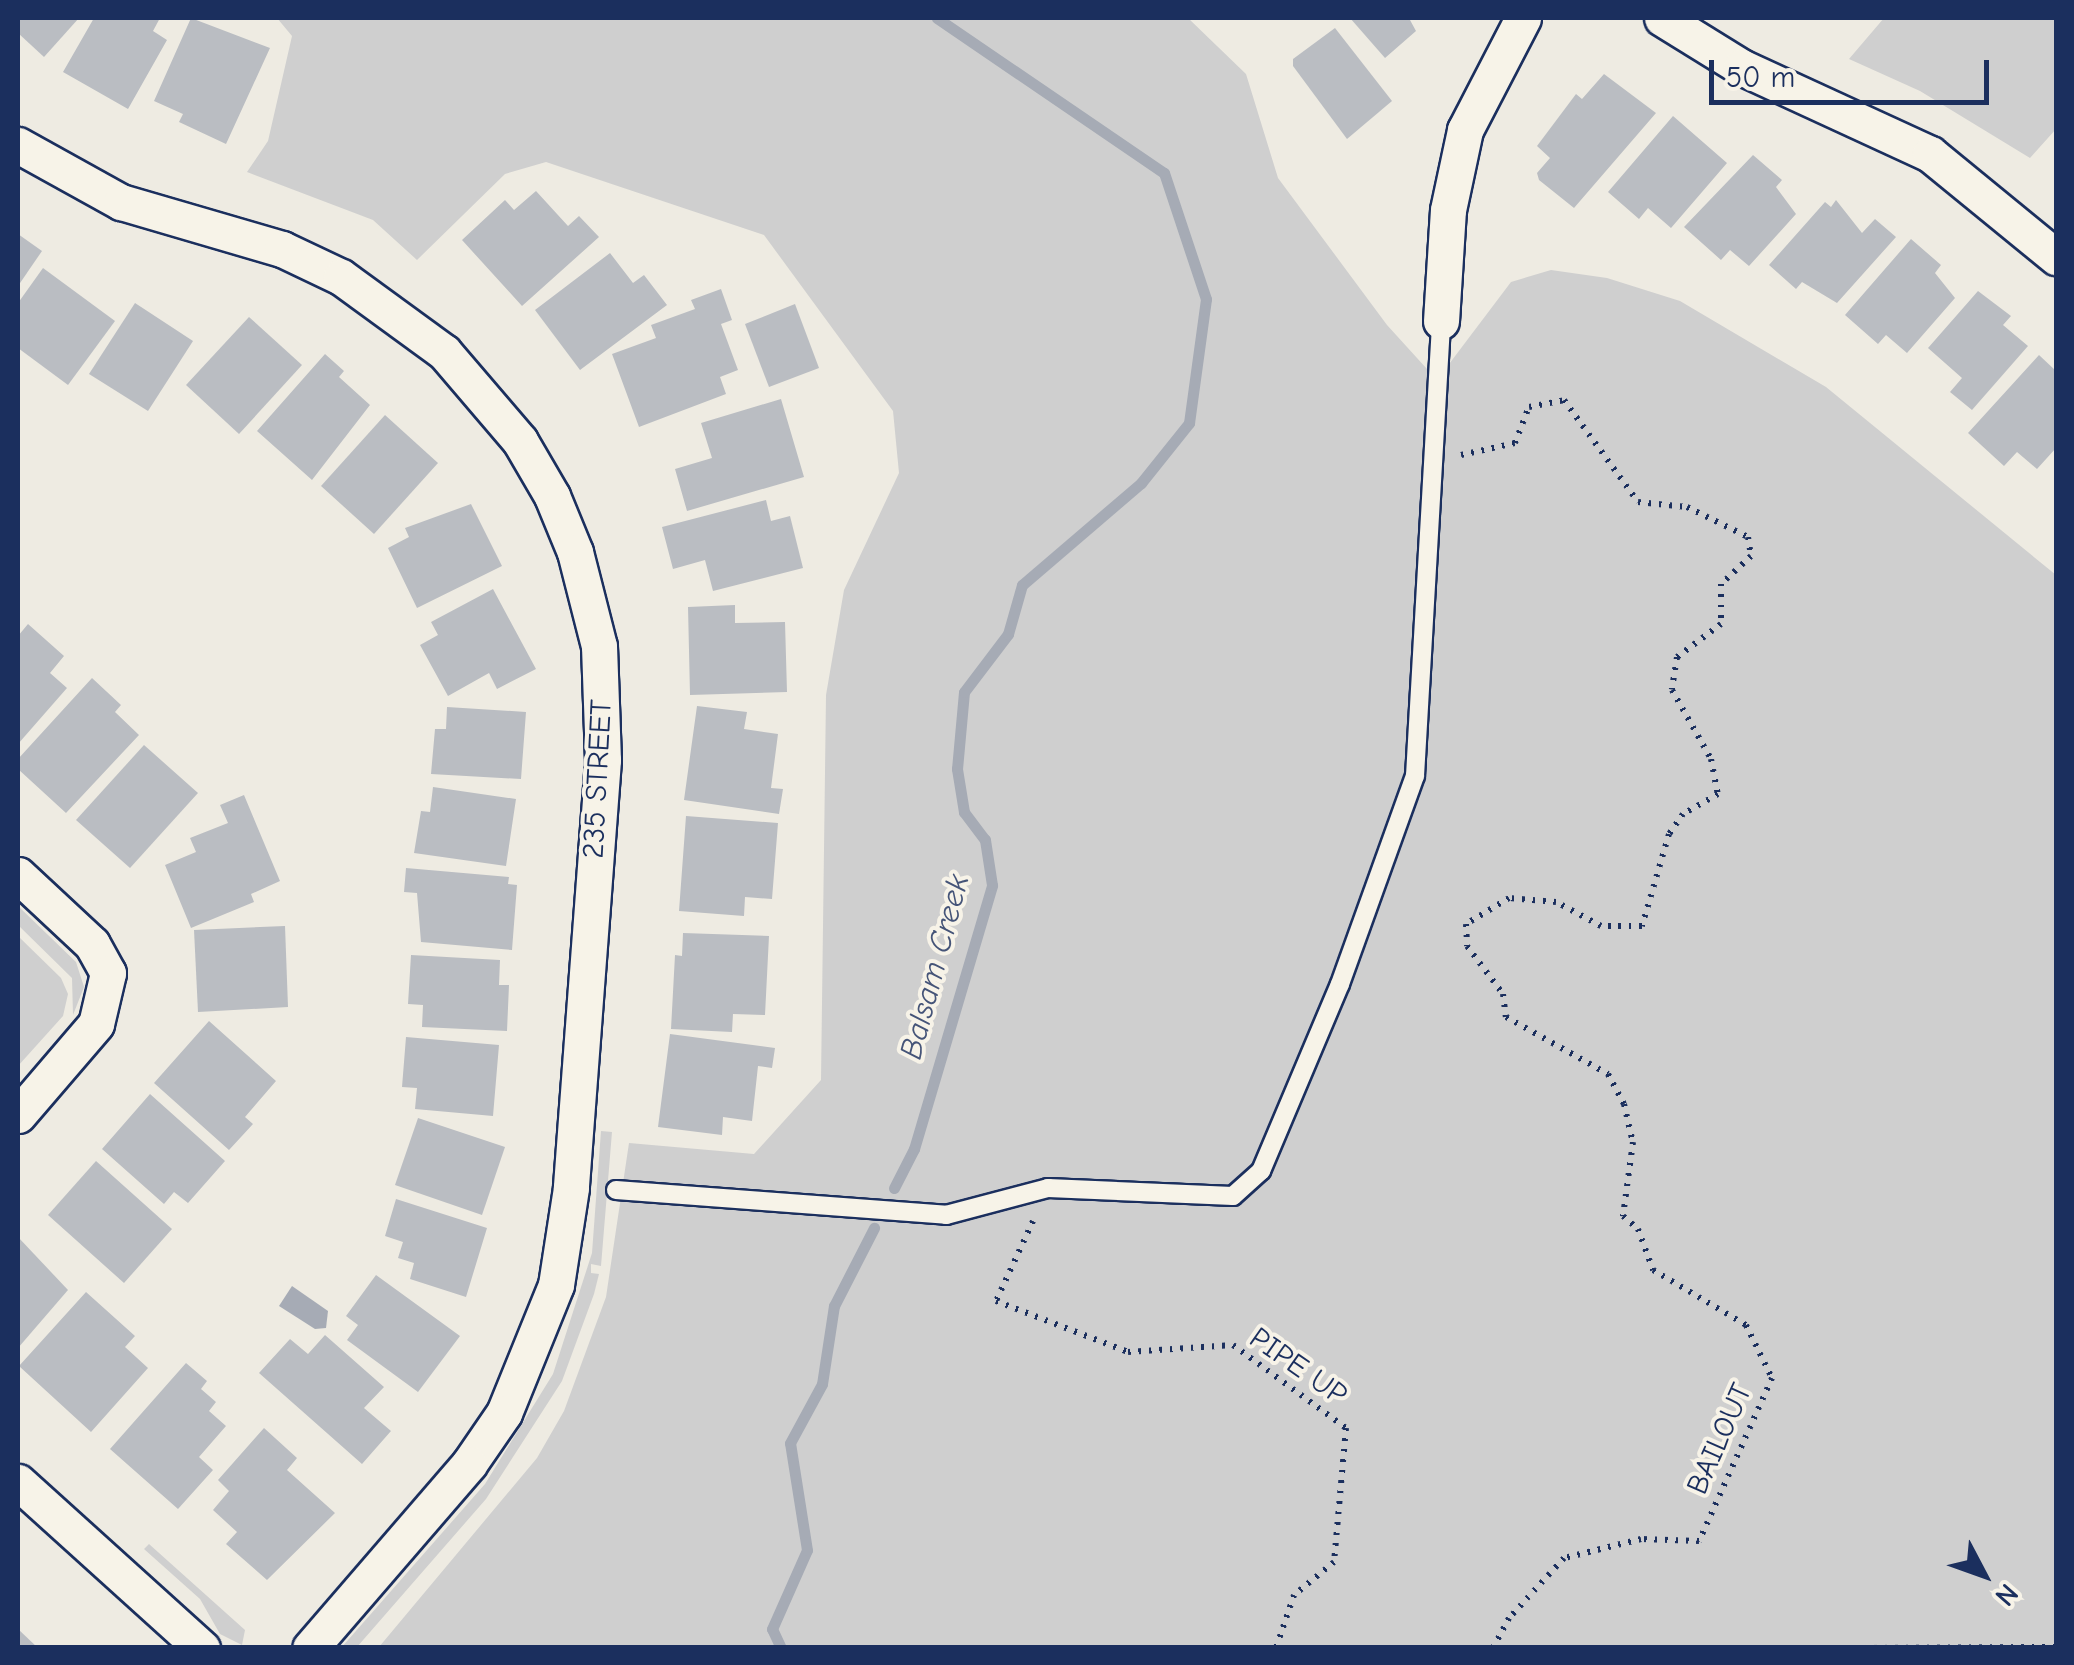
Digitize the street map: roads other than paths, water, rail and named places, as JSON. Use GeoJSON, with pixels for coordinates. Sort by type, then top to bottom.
{"type":"FeatureCollection","features":[{"type":"Feature","properties":{"kind":"street"},"geometry":{"type":"LineString","coordinates":[[1441,321],[1448,210],[1465,130],[1523,18]]}},
{"type":"Feature","properties":{"kind":"street"},"geometry":{"type":"LineString","coordinates":[[1662,18],[1741,67],[1930,154],[2056,258]]}},
{"type":"Feature","properties":{"kind":"street","name":"235 STREET"},"geometry":{"type":"LineString","coordinates":[[18,145],[121,202],[282,249],[340,277],[444,352],[520,440],[552,496],[575,552],[599,646],[603,760],[571,1188],[556,1285],[534,1349],[495,1426],[310,1648]]}},
{"type":"Feature","properties":{"kind":"street"},"geometry":{"type":"LineString","coordinates":[[18,875],[92,944],[108,974],[96,1024],[18,1114]]}},
{"type":"Feature","properties":{"kind":"street"},"geometry":{"type":"LineString","coordinates":[[18,1482],[202,1648]]}},
{"type":"Feature","properties":{"kind":"lane"},"geometry":{"type":"LineString","coordinates":[[616,1190],[946,1215],[1048,1188],[1234,1196],[1261,1170],[1340,984],[1415,776],[1441,321]]}},
{"type":"Feature","properties":{"kind":"waterway","name":"Balsam Creek"},"geometry":{"type":"LineString","coordinates":[[894,1188],[914,1149],[992,885],[985,840],[964,812],[957,769],[964,692],[1008,634],[1022,585],[1141,483],[1189,423],[1206,299],[1164,173],[937,18]]}},
{"type":"Feature","properties":{"kind":"waterway","name":"Balsam Creek"},"geometry":{"type":"LineString","coordinates":[[781,1648],[772,1629],[807,1550],[790,1443],[822,1384],[834,1306],[874,1228]]}}]}
